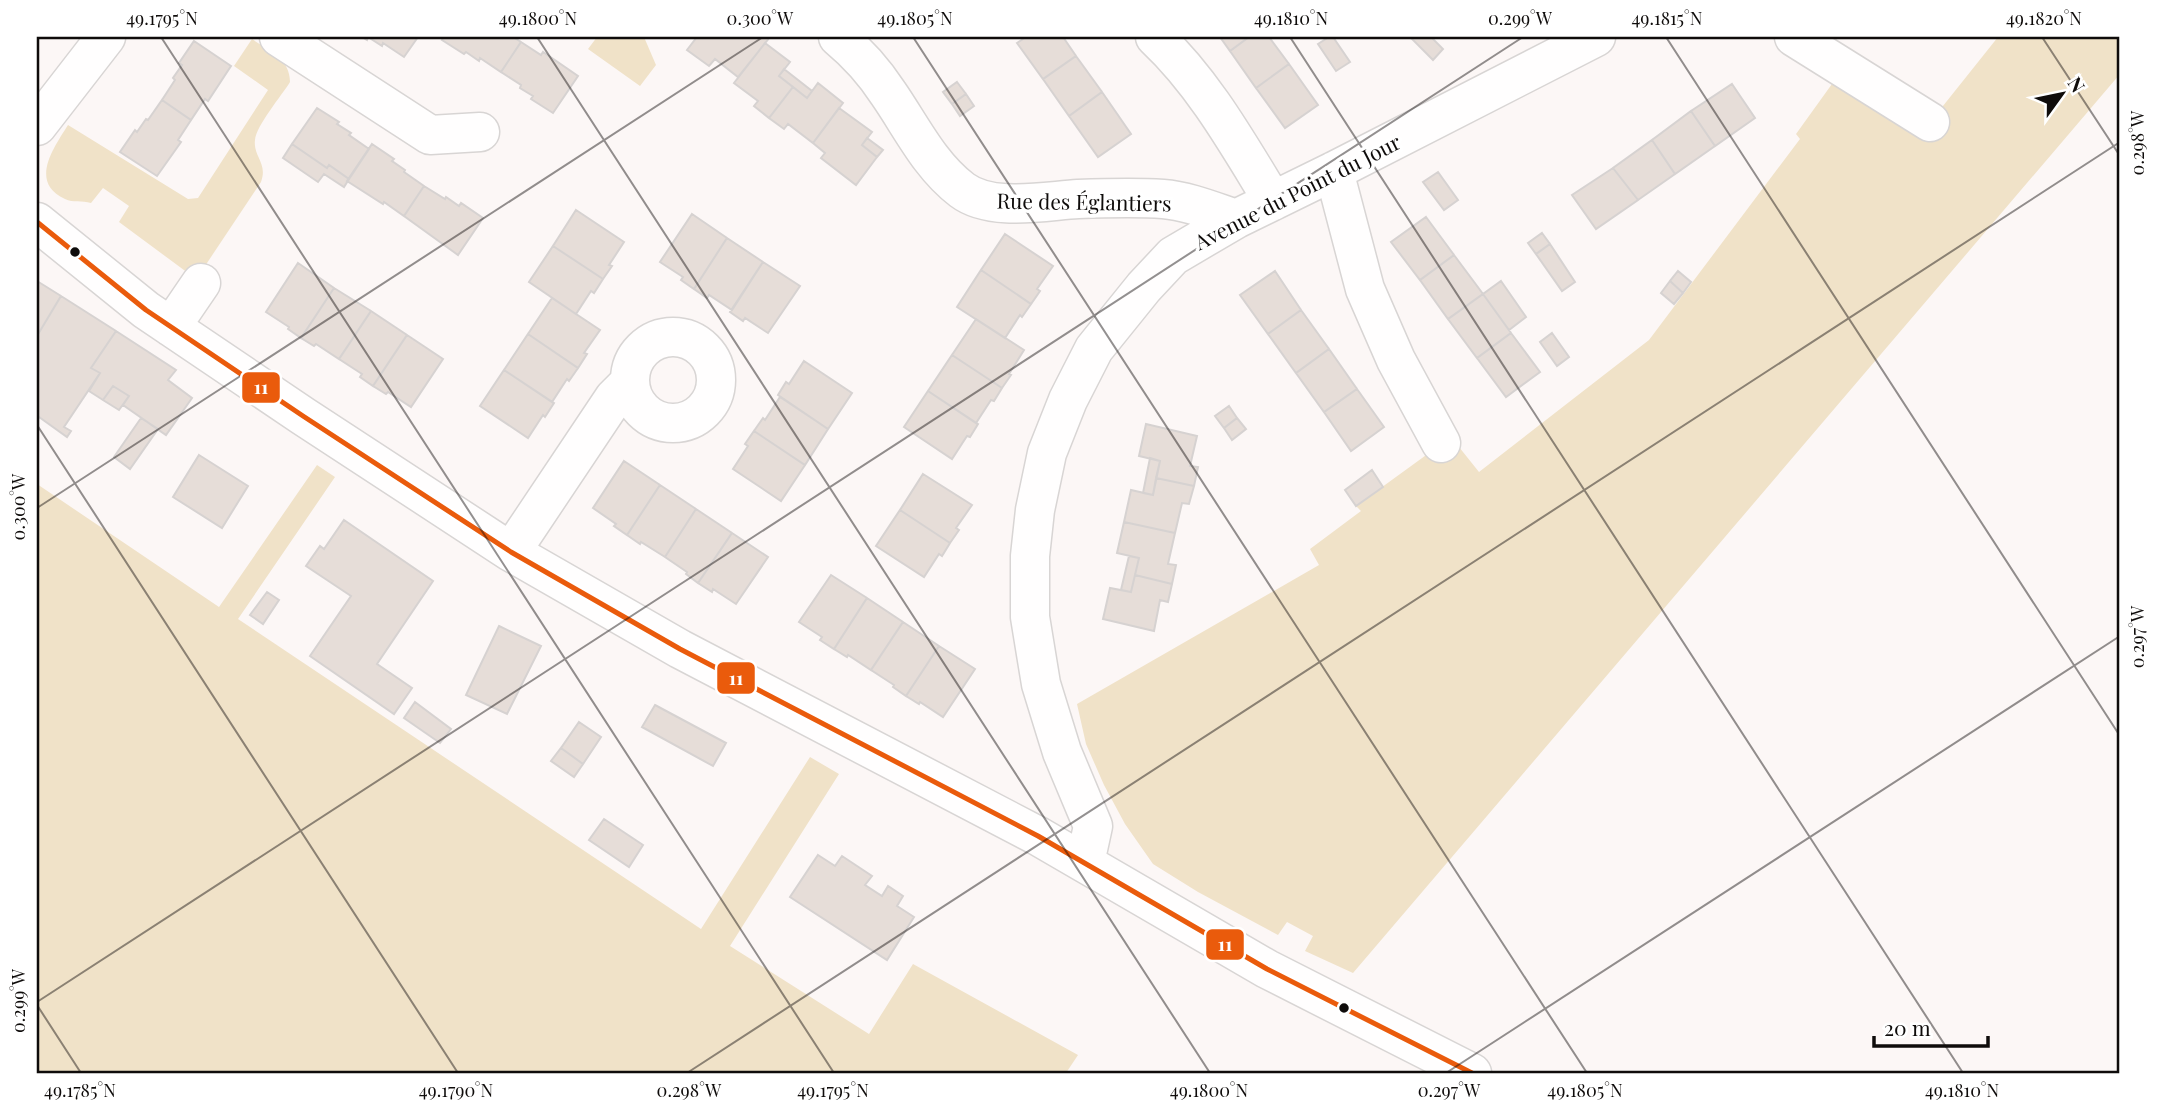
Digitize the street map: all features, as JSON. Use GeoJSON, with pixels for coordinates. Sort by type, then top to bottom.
{"type":"FeatureCollection","features":[{"type":"Feature","properties":{"kind":"street"},"geometry":{"type":"LineString","coordinates":[[37,126],[106,37]]}},
{"type":"Feature","properties":{"kind":"street"},"geometry":{"type":"LineString","coordinates":[[279,37],[429,135],[480,132]]}},
{"type":"Feature","properties":{"kind":"street","name":"Rue des Églantiers"},"geometry":{"type":"LineString","coordinates":[[838,37],[886,90],[940,171],[965,192],[992,202],[1165,199],[1191,204],[1236,219]]}},
{"type":"Feature","properties":{"kind":"street"},"geometry":{"type":"LineString","coordinates":[[1155,37],[1171,52],[1214,109],[1273,201]]}},
{"type":"Feature","properties":{"kind":"street","name":"Avenue du Point du Jour"},"geometry":{"type":"LineString","coordinates":[[1085,863],[1093,826],[1062,752],[1041,684],[1030,617],[1030,556],[1035,510],[1047,453],[1068,400],[1094,349],[1173,256],[1236,219],[1334,172],[1595,37]]}},
{"type":"Feature","properties":{"kind":"street"},"geometry":{"type":"LineString","coordinates":[[1794,37],[1930,122]]}},
{"type":"Feature","properties":{"kind":"street"},"geometry":{"type":"LineString","coordinates":[[1334,172],[1366,289],[1396,360],[1441,443]]}},
{"type":"Feature","properties":{"kind":"street"},"geometry":{"type":"LineString","coordinates":[[37,222],[146,310],[511,552],[680,649],[1085,863],[1267,969],[1472,1073]]}},
{"type":"Feature","properties":{"kind":"street"},"geometry":{"type":"LineString","coordinates":[[171,327],[201,282]]}},
{"type":"Feature","properties":{"kind":"street"},"geometry":{"type":"LineString","coordinates":[[511,552],[614,398],[629,383]]}},
{"type":"Feature","properties":{"kind":"shaded area"},"geometry":{"type":"Polygon","coordinates":[[[597,37],[644,37],[656,65],[640,86],[588,49],[597,37]]]}},
{"type":"Feature","properties":{"kind":"shaded area"},"geometry":{"type":"Polygon","coordinates":[[[1998,37],[2120,37],[2120,74],[1353,973],[1305,951],[1313,936],[1287,922],[1278,935],[1198,892],[1153,864],[1125,824],[1104,785],[1086,744],[1077,704],[1319,565],[1310,549],[1361,511],[1356,506],[1451,437],[1479,472],[1649,340],[1800,139],[1796,134],[1837,77],[1923,131],[1998,37]]]}},
{"type":"Feature","properties":{"kind":"shaded area"},"geometry":{"type":"Polygon","coordinates":[[[252,39],[282,61],[290,82],[256,134],[255,146],[263,170],[261,182],[201,272],[192,276],[119,222],[129,206],[103,188],[91,203],[65,199],[48,184],[47,165],[68,125],[188,199],[198,198],[268,90],[234,66],[252,39]]]}},
{"type":"Feature","properties":{"kind":"shaded area"},"geometry":{"type":"Polygon","coordinates":[[[317,465],[335,477],[238,619],[701,929],[810,757],[839,774],[730,946],[869,1034],[913,964],[1078,1055],[1066,1073],[37,1073],[37,484],[219,607],[317,465]]]}},
{"type":"Feature","properties":{"kind":"building"},"geometry":{"type":"Polygon","coordinates":[[[368,37],[418,37],[404,57],[368,37]]]}},
{"type":"Feature","properties":{"kind":"building"},"geometry":{"type":"Polygon","coordinates":[[[444,37],[513,37],[521,42],[501,72],[480,58],[479,61],[466,52],[464,54],[442,40],[444,37]]]}},
{"type":"Feature","properties":{"kind":"building"},"geometry":{"type":"Polygon","coordinates":[[[697,37],[770,37],[738,77],[715,59],[709,66],[687,50],[697,37]]]}},
{"type":"Feature","properties":{"kind":"building"},"geometry":{"type":"Polygon","coordinates":[[[1026,37],[1063,37],[1076,56],[1043,79],[1017,43],[1026,37]]]}},
{"type":"Feature","properties":{"kind":"building"},"geometry":{"type":"Polygon","coordinates":[[[1220,37],[1249,37],[1230,51],[1220,37]]]}},
{"type":"Feature","properties":{"kind":"building"},"geometry":{"type":"Polygon","coordinates":[[[1249,37],[1269,37],[1289,64],[1256,88],[1230,51],[1249,37]]]}},
{"type":"Feature","properties":{"kind":"building"},"geometry":{"type":"Polygon","coordinates":[[[1333,37],[1350,62],[1336,71],[1318,44],[1333,37]]]}},
{"type":"Feature","properties":{"kind":"building"},"geometry":{"type":"Polygon","coordinates":[[[1431,37],[1443,49],[1433,60],[1412,39],[1431,37]]]}},
{"type":"Feature","properties":{"kind":"building"},"geometry":{"type":"Polygon","coordinates":[[[194,41],[231,66],[208,101],[205,99],[191,120],[162,100],[182,65],[179,63],[194,41]]]}},
{"type":"Feature","properties":{"kind":"building"},"geometry":{"type":"Polygon","coordinates":[[[521,42],[541,55],[543,52],[578,76],[553,113],[531,99],[533,96],[520,88],[521,85],[501,72],[521,42]]]}},
{"type":"Feature","properties":{"kind":"building"},"geometry":{"type":"Polygon","coordinates":[[[765,43],[790,62],[779,76],[793,87],[769,118],[754,106],[758,101],[734,83],[765,43]]]}},
{"type":"Feature","properties":{"kind":"building"},"geometry":{"type":"Polygon","coordinates":[[[1076,56],[1102,92],[1069,116],[1043,79],[1076,56]]]}},
{"type":"Feature","properties":{"kind":"building"},"geometry":{"type":"Polygon","coordinates":[[[1289,64],[1318,105],[1285,128],[1256,88],[1289,64]]]}},
{"type":"Feature","properties":{"kind":"building"},"geometry":{"type":"Polygon","coordinates":[[[784,69],[812,91],[807,98],[779,76],[784,69]]]}},
{"type":"Feature","properties":{"kind":"building"},"geometry":{"type":"Polygon","coordinates":[[[957,82],[966,94],[952,104],[943,92],[957,82]]]}},
{"type":"Feature","properties":{"kind":"building"},"geometry":{"type":"Polygon","coordinates":[[[818,83],[843,103],[813,143],[788,124],[784,129],[769,118],[793,87],[807,98],[818,83]]]}},
{"type":"Feature","properties":{"kind":"building"},"geometry":{"type":"Polygon","coordinates":[[[1732,84],[1755,118],[1715,146],[1691,111],[1732,84]]]}},
{"type":"Feature","properties":{"kind":"building"},"geometry":{"type":"Polygon","coordinates":[[[1102,92],[1131,134],[1098,157],[1069,116],[1102,92]]]}},
{"type":"Feature","properties":{"kind":"building"},"geometry":{"type":"Polygon","coordinates":[[[966,94],[974,106],[960,116],[952,104],[966,94]]]}},
{"type":"Feature","properties":{"kind":"building"},"geometry":{"type":"Polygon","coordinates":[[[162,100],[191,120],[178,140],[181,142],[157,176],[120,152],[135,130],[137,132],[146,119],[148,120],[162,100]]]}},
{"type":"Feature","properties":{"kind":"building"},"geometry":{"type":"Polygon","coordinates":[[[317,108],[339,122],[337,124],[351,133],[349,135],[369,149],[349,179],[329,165],[327,168],[292,144],[317,108]]]}},
{"type":"Feature","properties":{"kind":"building"},"geometry":{"type":"Polygon","coordinates":[[[839,108],[872,132],[862,145],[877,157],[856,185],[821,158],[825,153],[813,143],[839,108]]]}},
{"type":"Feature","properties":{"kind":"building"},"geometry":{"type":"Polygon","coordinates":[[[1691,111],[1715,146],[1675,174],[1652,140],[1691,111]]]}},
{"type":"Feature","properties":{"kind":"building"},"geometry":{"type":"Polygon","coordinates":[[[867,138],[883,150],[877,157],[862,145],[867,138]]]}},
{"type":"Feature","properties":{"kind":"building"},"geometry":{"type":"Polygon","coordinates":[[[1652,140],[1675,174],[1638,200],[1613,168],[1652,140]]]}},
{"type":"Feature","properties":{"kind":"building"},"geometry":{"type":"Polygon","coordinates":[[[292,144],[327,168],[329,165],[349,179],[344,187],[324,174],[318,182],[283,158],[292,144]]]}},
{"type":"Feature","properties":{"kind":"building"},"geometry":{"type":"Polygon","coordinates":[[[372,144],[394,159],[392,161],[405,170],[404,172],[424,186],[404,216],[347,181],[372,144]]]}},
{"type":"Feature","properties":{"kind":"building"},"geometry":{"type":"Polygon","coordinates":[[[1613,168],[1638,200],[1596,229],[1572,195],[1613,168]]]}},
{"type":"Feature","properties":{"kind":"building"},"geometry":{"type":"Polygon","coordinates":[[[1438,172],[1458,200],[1444,210],[1423,182],[1438,172]]]}},
{"type":"Feature","properties":{"kind":"building"},"geometry":{"type":"Polygon","coordinates":[[[424,186],[459,206],[461,203],[483,218],[458,255],[404,216],[424,186]]]}},
{"type":"Feature","properties":{"kind":"building"},"geometry":{"type":"Polygon","coordinates":[[[576,210],[624,242],[603,279],[553,246],[576,210]]]}},
{"type":"Feature","properties":{"kind":"building"},"geometry":{"type":"Polygon","coordinates":[[[692,214],[727,238],[694,289],[681,280],[683,277],[660,262],[692,214]]]}},
{"type":"Feature","properties":{"kind":"building"},"geometry":{"type":"Polygon","coordinates":[[[1426,217],[1454,255],[1420,280],[1391,242],[1426,217]]]}},
{"type":"Feature","properties":{"kind":"building"},"geometry":{"type":"Polygon","coordinates":[[[1542,233],[1550,244],[1536,254],[1528,243],[1542,233]]]}},
{"type":"Feature","properties":{"kind":"building"},"geometry":{"type":"Polygon","coordinates":[[[1005,234],[1053,266],[1037,289],[1040,291],[1031,304],[981,270],[1005,234]]]}},
{"type":"Feature","properties":{"kind":"building"},"geometry":{"type":"Polygon","coordinates":[[[727,238],[763,262],[732,310],[694,289],[727,238]]]}},
{"type":"Feature","properties":{"kind":"building"},"geometry":{"type":"Polygon","coordinates":[[[1550,244],[1575,282],[1562,291],[1536,254],[1550,244]]]}},
{"type":"Feature","properties":{"kind":"building"},"geometry":{"type":"Polygon","coordinates":[[[553,246],[603,279],[594,293],[591,291],[576,314],[529,282],[553,246]]]}},
{"type":"Feature","properties":{"kind":"building"},"geometry":{"type":"Polygon","coordinates":[[[1454,255],[1483,294],[1448,319],[1420,280],[1454,255]]]}},
{"type":"Feature","properties":{"kind":"building"},"geometry":{"type":"Polygon","coordinates":[[[763,262],[800,286],[768,333],[730,312],[763,262]]]}},
{"type":"Feature","properties":{"kind":"building"},"geometry":{"type":"Polygon","coordinates":[[[298,263],[334,288],[301,338],[266,312],[298,263]]]}},
{"type":"Feature","properties":{"kind":"building"},"geometry":{"type":"Polygon","coordinates":[[[981,270],[1031,304],[1005,338],[957,307],[981,270]]]}},
{"type":"Feature","properties":{"kind":"building"},"geometry":{"type":"Polygon","coordinates":[[[1275,271],[1301,310],[1268,334],[1240,295],[1275,271]]]}},
{"type":"Feature","properties":{"kind":"building"},"geometry":{"type":"Polygon","coordinates":[[[1678,271],[1691,282],[1683,293],[1670,281],[1678,271]]]}},
{"type":"Feature","properties":{"kind":"building"},"geometry":{"type":"Polygon","coordinates":[[[37,281],[61,296],[37,336],[37,281]]]}},
{"type":"Feature","properties":{"kind":"building"},"geometry":{"type":"Polygon","coordinates":[[[1501,281],[1526,317],[1509,330],[1483,294],[1501,281]]]}},
{"type":"Feature","properties":{"kind":"building"},"geometry":{"type":"Polygon","coordinates":[[[1670,281],[1683,293],[1674,304],[1661,293],[1670,281]]]}},
{"type":"Feature","properties":{"kind":"building"},"geometry":{"type":"Polygon","coordinates":[[[334,288],[371,311],[339,359],[301,338],[334,288]]]}},
{"type":"Feature","properties":{"kind":"building"},"geometry":{"type":"Polygon","coordinates":[[[1483,294],[1511,333],[1477,358],[1448,319],[1483,294]]]}},
{"type":"Feature","properties":{"kind":"building"},"geometry":{"type":"Polygon","coordinates":[[[61,296],[116,331],[91,368],[100,373],[64,427],[71,431],[67,437],[39,417],[37,421],[37,336],[61,296]]]}},
{"type":"Feature","properties":{"kind":"building"},"geometry":{"type":"Polygon","coordinates":[[[552,298],[600,330],[584,353],[587,354],[578,368],[528,334],[552,298]]]}},
{"type":"Feature","properties":{"kind":"building"},"geometry":{"type":"Polygon","coordinates":[[[1301,310],[1329,349],[1296,373],[1268,334],[1301,310]]]}},
{"type":"Feature","properties":{"kind":"building"},"geometry":{"type":"Polygon","coordinates":[[[371,311],[407,335],[373,386],[360,377],[362,374],[339,359],[371,311]]]}},
{"type":"Feature","properties":{"kind":"building"},"geometry":{"type":"Polygon","coordinates":[[[976,319],[1024,350],[1002,388],[952,355],[976,319]]]}},
{"type":"Feature","properties":{"kind":"building"},"geometry":{"type":"Polygon","coordinates":[[[116,331],[176,370],[168,380],[192,398],[166,435],[123,405],[129,396],[113,386],[103,400],[89,391],[100,373],[91,368],[116,331]]]}},
{"type":"Feature","properties":{"kind":"building"},"geometry":{"type":"Polygon","coordinates":[[[1511,333],[1540,372],[1506,397],[1477,358],[1511,333]]]}},
{"type":"Feature","properties":{"kind":"building"},"geometry":{"type":"Polygon","coordinates":[[[1552,333],[1569,357],[1557,366],[1540,342],[1552,333]]]}},
{"type":"Feature","properties":{"kind":"building"},"geometry":{"type":"Polygon","coordinates":[[[528,334],[578,368],[552,402],[504,370],[528,334]]]}},
{"type":"Feature","properties":{"kind":"building"},"geometry":{"type":"Polygon","coordinates":[[[407,335],[443,359],[411,407],[373,386],[407,335]]]}},
{"type":"Feature","properties":{"kind":"building"},"geometry":{"type":"Polygon","coordinates":[[[1329,349],[1357,389],[1324,412],[1296,373],[1329,349]]]}},
{"type":"Feature","properties":{"kind":"building"},"geometry":{"type":"Polygon","coordinates":[[[952,355],[1002,388],[976,423],[928,391],[952,355]]]}},
{"type":"Feature","properties":{"kind":"building"},"geometry":{"type":"Polygon","coordinates":[[[804,361],[852,393],[828,429],[778,395],[804,361]]]}},
{"type":"Feature","properties":{"kind":"building"},"geometry":{"type":"Polygon","coordinates":[[[504,370],[554,403],[528,438],[480,406],[504,370]]]}},
{"type":"Feature","properties":{"kind":"building"},"geometry":{"type":"Polygon","coordinates":[[[113,386],[129,396],[119,410],[103,400],[113,386]]]}},
{"type":"Feature","properties":{"kind":"building"},"geometry":{"type":"Polygon","coordinates":[[[1357,389],[1384,427],[1351,451],[1324,412],[1357,389]]]}},
{"type":"Feature","properties":{"kind":"building"},"geometry":{"type":"Polygon","coordinates":[[[928,391],[978,424],[952,459],[904,427],[928,391]]]}},
{"type":"Feature","properties":{"kind":"building"},"geometry":{"type":"Polygon","coordinates":[[[780,397],[828,429],[805,465],[754,431],[780,397]]]}},
{"type":"Feature","properties":{"kind":"building"},"geometry":{"type":"Polygon","coordinates":[[[1229,406],[1237,418],[1224,428],[1215,416],[1229,406]]]}},
{"type":"Feature","properties":{"kind":"building"},"geometry":{"type":"Polygon","coordinates":[[[141,418],[158,429],[130,469],[114,457],[141,418]]]}},
{"type":"Feature","properties":{"kind":"building"},"geometry":{"type":"Polygon","coordinates":[[[1237,418],[1246,429],[1232,440],[1224,428],[1237,418]]]}},
{"type":"Feature","properties":{"kind":"building"},"geometry":{"type":"Polygon","coordinates":[[[1146,424],[1197,436],[1190,466],[1198,467],[1194,486],[1156,478],[1160,461],[1139,456],[1146,424]]]}},
{"type":"Feature","properties":{"kind":"building"},"geometry":{"type":"Polygon","coordinates":[[[754,431],[805,465],[781,501],[733,469],[754,431]]]}},
{"type":"Feature","properties":{"kind":"building"},"geometry":{"type":"Polygon","coordinates":[[[199,455],[248,486],[222,528],[173,497],[199,455]]]}},
{"type":"Feature","properties":{"kind":"building"},"geometry":{"type":"Polygon","coordinates":[[[1150,458],[1160,461],[1153,495],[1143,493],[1150,458]]]}},
{"type":"Feature","properties":{"kind":"building"},"geometry":{"type":"Polygon","coordinates":[[[624,461],[660,485],[627,535],[593,508],[624,461]]]}},
{"type":"Feature","properties":{"kind":"building"},"geometry":{"type":"Polygon","coordinates":[[[1372,470],[1383,487],[1356,506],[1345,490],[1372,470]]]}},
{"type":"Feature","properties":{"kind":"building"},"geometry":{"type":"Polygon","coordinates":[[[923,474],[972,505],[956,528],[959,530],[950,543],[900,510],[923,474]]]}},
{"type":"Feature","properties":{"kind":"building"},"geometry":{"type":"Polygon","coordinates":[[[1156,478],[1194,486],[1189,504],[1182,503],[1175,533],[1124,522],[1131,490],[1153,495],[1156,478]]]}},
{"type":"Feature","properties":{"kind":"building"},"geometry":{"type":"Polygon","coordinates":[[[660,485],[696,509],[665,557],[627,535],[660,485]]]}},
{"type":"Feature","properties":{"kind":"building"},"geometry":{"type":"Polygon","coordinates":[[[696,509],[732,533],[698,583],[665,557],[696,509]]]}},
{"type":"Feature","properties":{"kind":"building"},"geometry":{"type":"Polygon","coordinates":[[[900,510],[950,543],[924,577],[876,546],[900,510]]]}},
{"type":"Feature","properties":{"kind":"building"},"geometry":{"type":"Polygon","coordinates":[[[344,520],[433,581],[377,664],[412,688],[394,714],[310,656],[351,596],[306,566],[320,546],[324,549],[344,520]]]}},
{"type":"Feature","properties":{"kind":"building"},"geometry":{"type":"Polygon","coordinates":[[[1124,522],[1175,533],[1168,564],[1176,565],[1172,584],[1135,575],[1139,558],[1117,553],[1124,522]]]}},
{"type":"Feature","properties":{"kind":"building"},"geometry":{"type":"Polygon","coordinates":[[[732,533],[768,557],[736,604],[698,583],[732,533]]]}},
{"type":"Feature","properties":{"kind":"building"},"geometry":{"type":"Polygon","coordinates":[[[1129,556],[1139,558],[1131,592],[1121,590],[1129,556]]]}},
{"type":"Feature","properties":{"kind":"building"},"geometry":{"type":"Polygon","coordinates":[[[831,575],[867,598],[834,649],[820,640],[822,637],[799,622],[831,575]]]}},
{"type":"Feature","properties":{"kind":"building"},"geometry":{"type":"Polygon","coordinates":[[[1135,575],[1172,584],[1168,602],[1160,600],[1154,631],[1103,619],[1110,588],[1131,592],[1135,575]]]}},
{"type":"Feature","properties":{"kind":"building"},"geometry":{"type":"Polygon","coordinates":[[[267,592],[279,600],[263,624],[250,615],[267,592]]]}},
{"type":"Feature","properties":{"kind":"building"},"geometry":{"type":"Polygon","coordinates":[[[867,598],[903,622],[871,670],[834,649],[867,598]]]}},
{"type":"Feature","properties":{"kind":"building"},"geometry":{"type":"Polygon","coordinates":[[[903,622],[939,646],[906,696],[871,670],[903,622]]]}},
{"type":"Feature","properties":{"kind":"building"},"geometry":{"type":"Polygon","coordinates":[[[499,626],[541,646],[507,714],[466,695],[499,626]]]}},
{"type":"Feature","properties":{"kind":"building"},"geometry":{"type":"Polygon","coordinates":[[[939,646],[975,669],[943,717],[906,696],[939,646]]]}},
{"type":"Feature","properties":{"kind":"building"},"geometry":{"type":"Polygon","coordinates":[[[415,702],[451,729],[440,743],[404,718],[415,702]]]}},
{"type":"Feature","properties":{"kind":"building"},"geometry":{"type":"Polygon","coordinates":[[[655,705],[726,743],[713,766],[642,727],[655,705]]]}},
{"type":"Feature","properties":{"kind":"building"},"geometry":{"type":"Polygon","coordinates":[[[579,722],[601,737],[583,764],[561,748],[579,722]]]}},
{"type":"Feature","properties":{"kind":"building"},"geometry":{"type":"Polygon","coordinates":[[[561,748],[583,764],[574,777],[551,761],[561,748]]]}},
{"type":"Feature","properties":{"kind":"building"},"geometry":{"type":"Polygon","coordinates":[[[604,819],[643,845],[629,867],[589,840],[604,819]]]}},
{"type":"Feature","properties":{"kind":"building"},"geometry":{"type":"Polygon","coordinates":[[[818,855],[835,866],[842,856],[872,876],[865,885],[882,896],[888,886],[903,896],[897,906],[914,917],[887,960],[790,897],[818,855]]]}},
{"type":"Feature","properties":{"kind":"transit line","name":"11"},"geometry":{"type":"LineString","coordinates":[[37,222],[146,310],[511,552],[680,649],[1038,836],[1267,969],[1472,1073]]}}]}
